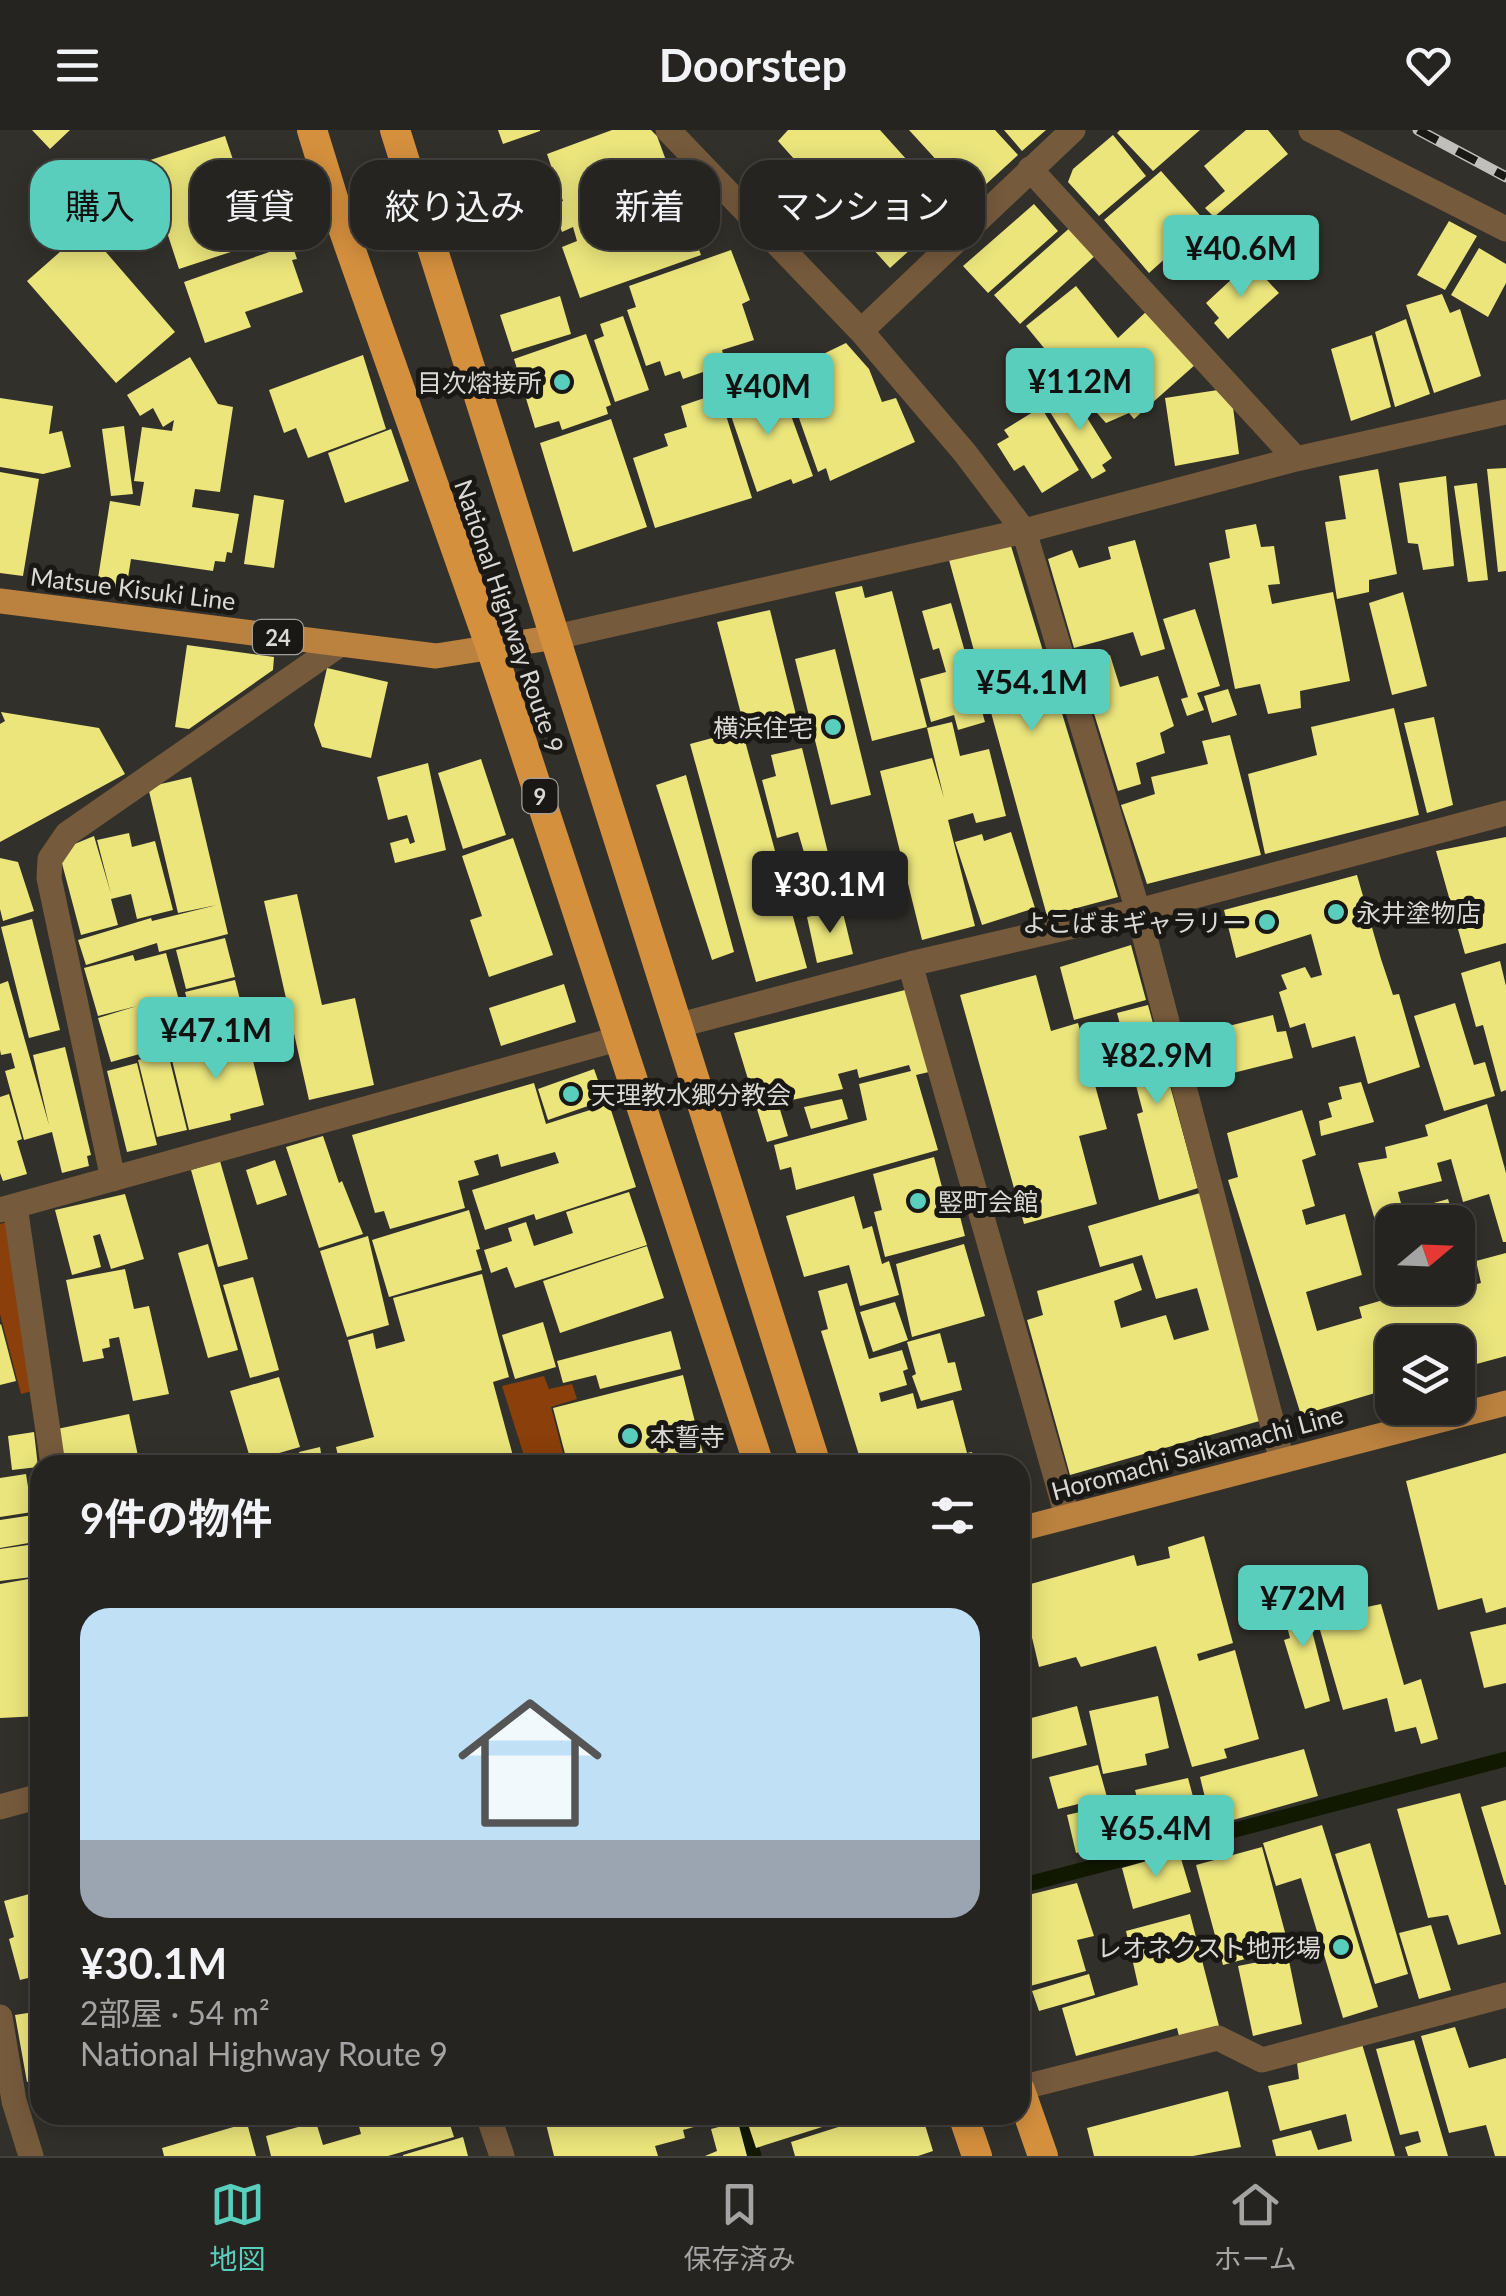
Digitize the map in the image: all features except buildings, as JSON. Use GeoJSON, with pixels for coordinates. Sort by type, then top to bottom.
{"type":"FeatureCollection","features":[{"type":"Feature","properties":{"kind":"highway","name":"National Highway Route 9"},"geometry":{"type":"LineString","coordinates":[[312,130],[491,648],[756,1455]]}},
{"type":"Feature","properties":{"kind":"highway","name":"National Highway Route 9"},"geometry":{"type":"LineString","coordinates":[[395,130],[813,1455]]}},
{"type":"Feature","properties":{"kind":"highway"},"geometry":{"type":"LineString","coordinates":[[1030,2118],[1043,2156]]}},
{"type":"Feature","properties":{"kind":"highway"},"geometry":{"type":"LineString","coordinates":[[966,2125],[977,2156]]}},
{"type":"Feature","properties":{"kind":"main road","name":"Matsue Kisuki Line"},"geometry":{"type":"LineString","coordinates":[[0,601],[436,656],[556,637]]}},
{"type":"Feature","properties":{"kind":"main road","name":"Horomachi Saikamachi Line"},"geometry":{"type":"LineString","coordinates":[[1030,1526],[1506,1403]]}},
{"type":"Feature","properties":{"kind":"street"},"geometry":{"type":"LineString","coordinates":[[668,130],[861,331],[966,453],[1024,531],[1138,911],[1282,1461]]}},
{"type":"Feature","properties":{"kind":"street"},"geometry":{"type":"LineString","coordinates":[[861,331],[1073,130]]}},
{"type":"Feature","properties":{"kind":"street"},"geometry":{"type":"LineString","coordinates":[[1311,130],[1506,229]]}},
{"type":"Feature","properties":{"kind":"street"},"geometry":{"type":"LineString","coordinates":[[1030,169],[1296,460]]}},
{"type":"Feature","properties":{"kind":"street"},"geometry":{"type":"LineString","coordinates":[[556,637],[1024,531],[1296,460],[1506,412]]}},
{"type":"Feature","properties":{"kind":"street"},"geometry":{"type":"LineString","coordinates":[[112,1179],[49,878],[50,859],[68,834],[340,645]]}},
{"type":"Feature","properties":{"kind":"street"},"geometry":{"type":"LineString","coordinates":[[676,1026],[910,964],[1138,911],[1506,813]]}},
{"type":"Feature","properties":{"kind":"street"},"geometry":{"type":"LineString","coordinates":[[910,964],[1067,1516]]}},
{"type":"Feature","properties":{"kind":"street"},"geometry":{"type":"LineString","coordinates":[[51,1455],[7,1208],[621,1038]]}},
{"type":"Feature","properties":{"kind":"street"},"geometry":{"type":"LineString","coordinates":[[0,1807],[30,1799]]}},
{"type":"Feature","properties":{"kind":"street"},"geometry":{"type":"LineString","coordinates":[[1030,2086],[1218,2038],[1262,2060],[1506,1995]]}},
{"type":"Feature","properties":{"kind":"street"},"geometry":{"type":"LineString","coordinates":[[0,2018],[14,2102],[31,2156]]}},
{"type":"Feature","properties":{"kind":"street"},"geometry":{"type":"LineString","coordinates":[[491,2125],[502,2156]]}},
{"type":"Feature","properties":{"kind":"shaded area"},"geometry":{"type":"Polygon","coordinates":[[[10,1221],[36,1390],[21,1394],[0,1314],[0,1224],[10,1221]]]}},
{"type":"Feature","properties":{"kind":"shaded area"},"geometry":{"type":"Polygon","coordinates":[[[544,1376],[549,1389],[572,1384],[577,1399],[551,1407],[563,1455],[524,1455],[502,1386],[544,1376]]]}},
{"type":"Feature","properties":{"kind":"waterway"},"geometry":{"type":"LineString","coordinates":[[1030,1883],[1506,1759]]}},
{"type":"Feature","properties":{"kind":"waterway"},"geometry":{"type":"LineString","coordinates":[[743,2125],[754,2156]]}},
{"type":"Feature","properties":{"kind":"railway"},"geometry":{"type":"LineString","coordinates":[[1418,130],[1506,177]]}},
{"type":"Feature","properties":{"kind":"place","name":"目次熔接所"},"geometry":{"type":"Point","coordinates":[562,382]}},
{"type":"Feature","properties":{"kind":"place","name":"横浜住宅"},"geometry":{"type":"Point","coordinates":[833,727]}},
{"type":"Feature","properties":{"kind":"place","name":"永井塗物店"},"geometry":{"type":"Point","coordinates":[1336,912]}},
{"type":"Feature","properties":{"kind":"place","name":"よこばまギャラリー"},"geometry":{"type":"Point","coordinates":[1267,922]}},
{"type":"Feature","properties":{"kind":"place","name":"天理教水郷分教会"},"geometry":{"type":"Point","coordinates":[571,1094]}},
{"type":"Feature","properties":{"kind":"place","name":"竪町会館"},"geometry":{"type":"Point","coordinates":[918,1201]}},
{"type":"Feature","properties":{"kind":"place","name":"本誓寺"},"geometry":{"type":"Point","coordinates":[630,1436]}},
{"type":"Feature","properties":{"kind":"place","name":"レオネクスト地形場"},"geometry":{"type":"Point","coordinates":[1341,1947]}}]}
